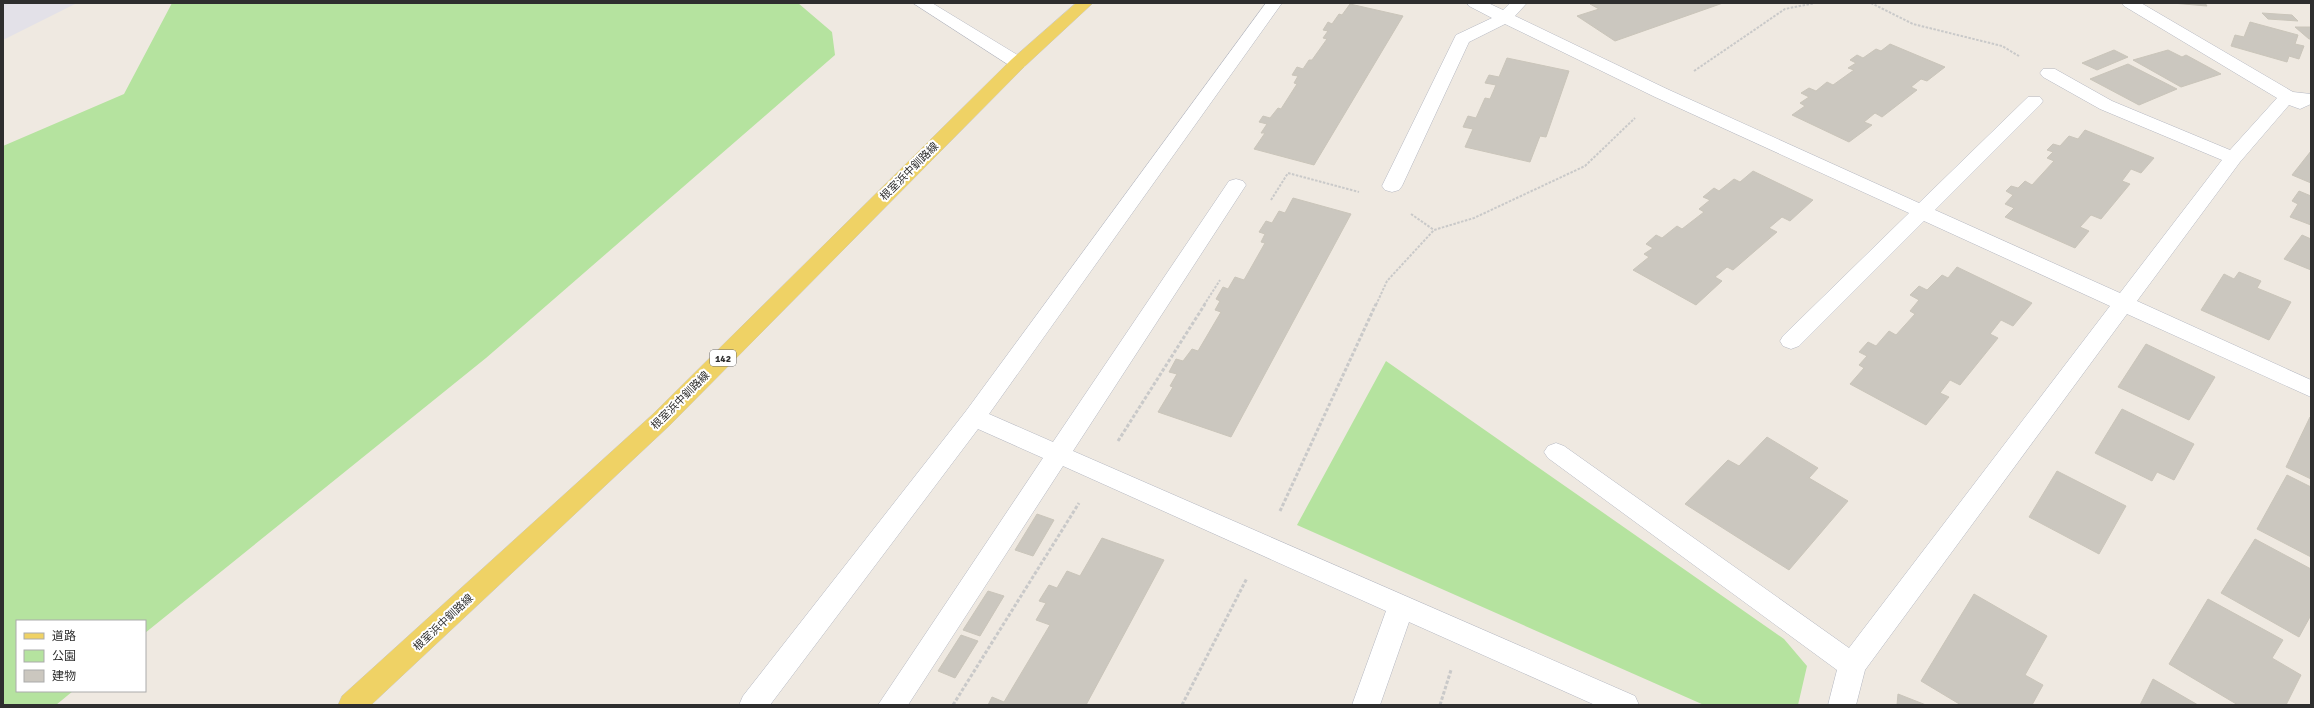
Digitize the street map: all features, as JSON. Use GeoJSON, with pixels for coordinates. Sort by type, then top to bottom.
{"type":"FeatureCollection","features":[{"type":"Feature","properties":{"kind":"main road","name":"根室浜中釧路線"},"geometry":{"type":"LineString","coordinates":[[352,705],[661,420],[1018,63],[1085,3]]}},
{"type":"Feature","properties":{"kind":"street"},"geometry":{"type":"LineString","coordinates":[[920,3],[1018,63]]}},
{"type":"Feature","properties":{"kind":"street"},"geometry":{"type":"LineString","coordinates":[[753,705],[974,417],[1274,3]]}},
{"type":"Feature","properties":{"kind":"street"},"geometry":{"type":"LineString","coordinates":[[1475,3],[1661,93],[2311,389]]}},
{"type":"Feature","properties":{"kind":"street"},"geometry":{"type":"LineString","coordinates":[[1392,186],[1462,39],[1506,17],[1519,3]]}},
{"type":"Feature","properties":{"kind":"street"},"geometry":{"type":"LineString","coordinates":[[2130,3],[2311,110]]}},
{"type":"Feature","properties":{"kind":"street"},"geometry":{"type":"LineString","coordinates":[[2049,73],[2106,105],[2233,158]]}},
{"type":"Feature","properties":{"kind":"street"},"geometry":{"type":"LineString","coordinates":[[2287,97],[2311,99]]}},
{"type":"Feature","properties":{"kind":"street"},"geometry":{"type":"LineString","coordinates":[[1842,705],[1852,665],[2233,158],[2287,97]]}},
{"type":"Feature","properties":{"kind":"street"},"geometry":{"type":"LineString","coordinates":[[1791,341],[2034,101]]}},
{"type":"Feature","properties":{"kind":"street"},"geometry":{"type":"LineString","coordinates":[[892,705],[1236,185]]}},
{"type":"Feature","properties":{"kind":"street"},"geometry":{"type":"LineString","coordinates":[[974,417],[1625,705]]}},
{"type":"Feature","properties":{"kind":"street"},"geometry":{"type":"LineString","coordinates":[[1556,452],[1852,665]]}},
{"type":"Feature","properties":{"kind":"street"},"geometry":{"type":"LineString","coordinates":[[1366,705],[1400,606]]}},
{"type":"Feature","properties":{"kind":"path"},"geometry":{"type":"LineString","coordinates":[[1182,705],[1263,545],[1388,281],[1434,230],[1474,218],[1585,166],[1661,93],[1785,9],[1816,3]]}},
{"type":"Feature","properties":{"kind":"path"},"geometry":{"type":"LineString","coordinates":[[1871,3],[1913,24],[2002,46],[2049,73]]}},
{"type":"Feature","properties":{"kind":"path"},"geometry":{"type":"LineString","coordinates":[[1267,206],[1288,173],[1364,193]]}},
{"type":"Feature","properties":{"kind":"path"},"geometry":{"type":"LineString","coordinates":[[953,705],[1220,279]]}},
{"type":"Feature","properties":{"kind":"shaded area"},"geometry":{"type":"Polygon","coordinates":[[[3,3],[77,3],[3,40],[3,3]]]}},
{"type":"Feature","properties":{"kind":"green space"},"geometry":{"type":"Polygon","coordinates":[[[172,3],[798,3],[832,32],[835,55],[486,358],[146,632],[146,620],[16,620],[16,692],[72,692],[56,705],[3,705],[3,146],[124,94],[172,3]]]}},
{"type":"Feature","properties":{"kind":"green space"},"geometry":{"type":"Polygon","coordinates":[[[1386,361],[1784,639],[1807,666],[1798,705],[1704,705],[1297,525],[1386,361]]]}},
{"type":"Feature","properties":{"kind":"building"},"geometry":{"type":"Polygon","coordinates":[[[1723,3],[1615,41],[1577,16],[1599,9],[1590,4],[1723,3]]]}},
{"type":"Feature","properties":{"kind":"building"},"geometry":{"type":"Polygon","coordinates":[[[2172,3],[2205,3],[2207,6],[2172,3]]]}},
{"type":"Feature","properties":{"kind":"building"},"geometry":{"type":"Polygon","coordinates":[[[1350,4],[1403,16],[1314,165],[1254,149],[1265,133],[1261,133],[1267,124],[1259,122],[1263,116],[1270,118],[1278,108],[1281,109],[1297,84],[1294,83],[1298,76],[1292,75],[1297,67],[1303,69],[1309,60],[1312,60],[1327,39],[1323,38],[1328,31],[1323,30],[1328,22],[1332,24],[1339,14],[1342,15],[1350,4]]]}},
{"type":"Feature","properties":{"kind":"building"},"geometry":{"type":"Polygon","coordinates":[[[2262,13],[2292,15],[2298,21],[2268,19],[2262,13]]]}},
{"type":"Feature","properties":{"kind":"building"},"geometry":{"type":"Polygon","coordinates":[[[2250,22],[2298,35],[2295,44],[2304,46],[2299,59],[2289,56],[2287,62],[2231,46],[2235,35],[2244,37],[2250,22]]]}},
{"type":"Feature","properties":{"kind":"building"},"geometry":{"type":"Polygon","coordinates":[[[2295,27],[2311,27],[2311,39],[2309,39],[2295,27]]]}},
{"type":"Feature","properties":{"kind":"building"},"geometry":{"type":"Polygon","coordinates":[[[1890,44],[1945,67],[1927,81],[1921,79],[1911,87],[1917,90],[1882,117],[1875,113],[1864,122],[1872,125],[1849,142],[1792,115],[1805,106],[1800,103],[1809,97],[1801,93],[1809,88],[1816,91],[1827,82],[1833,85],[1854,70],[1848,68],[1856,63],[1850,60],[1857,55],[1863,58],[1876,49],[1881,51],[1890,44]]]}},
{"type":"Feature","properties":{"kind":"building"},"geometry":{"type":"Polygon","coordinates":[[[2114,50],[2128,57],[2097,70],[2082,63],[2114,50]]]}},
{"type":"Feature","properties":{"kind":"building"},"geometry":{"type":"Polygon","coordinates":[[[2168,50],[2182,57],[2186,55],[2221,74],[2181,87],[2133,60],[2168,50]]]}},
{"type":"Feature","properties":{"kind":"building"},"geometry":{"type":"Polygon","coordinates":[[[1507,58],[1569,71],[1546,137],[1540,136],[1530,162],[1465,147],[1473,129],[1463,127],[1468,116],[1476,118],[1485,98],[1490,99],[1496,85],[1485,83],[1489,75],[1499,77],[1507,58]]]}},
{"type":"Feature","properties":{"kind":"building"},"geometry":{"type":"Polygon","coordinates":[[[2128,64],[2177,89],[2139,105],[2090,79],[2128,64]]]}},
{"type":"Feature","properties":{"kind":"building"},"geometry":{"type":"Polygon","coordinates":[[[2085,130],[2154,158],[2141,173],[2131,169],[2122,181],[2130,184],[2101,219],[2091,215],[2080,227],[2089,231],[2075,248],[2005,217],[2014,208],[2005,204],[2013,195],[2006,191],[2011,186],[2018,188],[2025,181],[2032,185],[2054,161],[2047,158],[2053,152],[2047,150],[2053,144],[2060,146],[2069,136],[2078,139],[2085,130]]]}},
{"type":"Feature","properties":{"kind":"building"},"geometry":{"type":"Polygon","coordinates":[[[2311,151],[2311,183],[2292,175],[2311,151]]]}},
{"type":"Feature","properties":{"kind":"building"},"geometry":{"type":"Polygon","coordinates":[[[1753,171],[1813,200],[1790,221],[1782,217],[1769,228],[1777,232],[1733,270],[1727,267],[1715,277],[1722,281],[1696,305],[1633,270],[1649,257],[1644,254],[1653,248],[1646,244],[1656,235],[1662,238],[1677,226],[1682,229],[1704,212],[1699,209],[1710,200],[1703,197],[1714,188],[1719,191],[1734,179],[1740,182],[1753,171]]]}},
{"type":"Feature","properties":{"kind":"building"},"geometry":{"type":"Polygon","coordinates":[[[2299,191],[2311,196],[2311,225],[2290,217],[2298,204],[2292,201],[2299,191]]]}},
{"type":"Feature","properties":{"kind":"building"},"geometry":{"type":"Polygon","coordinates":[[[1293,198],[1351,214],[1231,437],[1158,412],[1173,387],[1170,386],[1177,374],[1169,372],[1176,359],[1183,361],[1192,349],[1198,351],[1221,312],[1215,310],[1220,301],[1216,299],[1223,287],[1228,289],[1235,277],[1244,280],[1265,243],[1261,242],[1265,234],[1259,232],[1266,221],[1272,223],[1279,211],[1285,213],[1293,198]]]}},
{"type":"Feature","properties":{"kind":"building"},"geometry":{"type":"Polygon","coordinates":[[[2302,235],[2311,239],[2311,270],[2284,259],[2302,235]]]}},
{"type":"Feature","properties":{"kind":"building"},"geometry":{"type":"Polygon","coordinates":[[[1957,267],[2032,303],[2013,326],[2001,320],[1990,334],[1998,338],[1960,385],[1950,380],[1940,393],[1949,397],[1926,425],[1850,384],[1864,368],[1859,365],[1867,356],[1859,352],[1868,342],[1876,346],[1889,331],[1896,335],[1915,314],[1910,311],[1919,300],[1910,295],[1919,286],[1927,290],[1942,275],[1948,278],[1957,267]]]}},
{"type":"Feature","properties":{"kind":"building"},"geometry":{"type":"Polygon","coordinates":[[[2239,272],[2261,281],[2257,288],[2291,302],[2269,340],[2201,310],[2224,274],[2234,279],[2239,272]]]}},
{"type":"Feature","properties":{"kind":"building"},"geometry":{"type":"Polygon","coordinates":[[[2146,344],[2215,377],[2189,420],[2118,387],[2146,344]]]}},
{"type":"Feature","properties":{"kind":"building"},"geometry":{"type":"Polygon","coordinates":[[[2122,409],[2194,444],[2174,480],[2157,472],[2152,481],[2095,453],[2122,409]]]}},
{"type":"Feature","properties":{"kind":"building"},"geometry":{"type":"Polygon","coordinates":[[[2311,417],[2311,479],[2286,467],[2311,417]]]}},
{"type":"Feature","properties":{"kind":"building"},"geometry":{"type":"Polygon","coordinates":[[[1767,437],[1818,468],[1809,478],[1848,501],[1789,570],[1685,504],[1728,460],[1739,466],[1767,437]]]}},
{"type":"Feature","properties":{"kind":"building"},"geometry":{"type":"Polygon","coordinates":[[[2057,471],[2126,506],[2099,554],[2029,517],[2057,471]]]}},
{"type":"Feature","properties":{"kind":"building"},"geometry":{"type":"Polygon","coordinates":[[[2287,475],[2311,487],[2311,557],[2257,529],[2287,475]]]}},
{"type":"Feature","properties":{"kind":"building"},"geometry":{"type":"Polygon","coordinates":[[[1037,514],[1054,520],[1033,556],[1015,550],[1037,514]]]}},
{"type":"Feature","properties":{"kind":"building"},"geometry":{"type":"Polygon","coordinates":[[[1102,538],[1164,560],[1086,705],[988,705],[992,697],[1004,702],[1050,625],[1036,620],[1046,603],[1039,601],[1049,585],[1057,588],[1067,571],[1080,576],[1102,538]]]}},
{"type":"Feature","properties":{"kind":"building"},"geometry":{"type":"Polygon","coordinates":[[[2255,539],[2311,569],[2311,615],[2299,637],[2221,593],[2255,539]]]}},
{"type":"Feature","properties":{"kind":"building"},"geometry":{"type":"Polygon","coordinates":[[[988,591],[1004,596],[980,636],[963,630],[988,591]]]}},
{"type":"Feature","properties":{"kind":"building"},"geometry":{"type":"Polygon","coordinates":[[[1974,594],[2047,636],[2025,675],[2043,685],[2032,705],[1961,705],[1921,681],[1974,594]]]}},
{"type":"Feature","properties":{"kind":"building"},"geometry":{"type":"Polygon","coordinates":[[[2208,599],[2283,640],[2272,658],[2301,675],[2286,705],[2238,705],[2169,664],[2208,599]]]}},
{"type":"Feature","properties":{"kind":"building"},"geometry":{"type":"Polygon","coordinates":[[[961,635],[978,641],[955,678],[938,671],[961,635]]]}},
{"type":"Feature","properties":{"kind":"building"},"geometry":{"type":"Polygon","coordinates":[[[2153,679],[2198,705],[2140,705],[2153,679]]]}},
{"type":"Feature","properties":{"kind":"building"},"geometry":{"type":"Polygon","coordinates":[[[1898,694],[1926,705],[1897,705],[1898,694]]]}}]}
